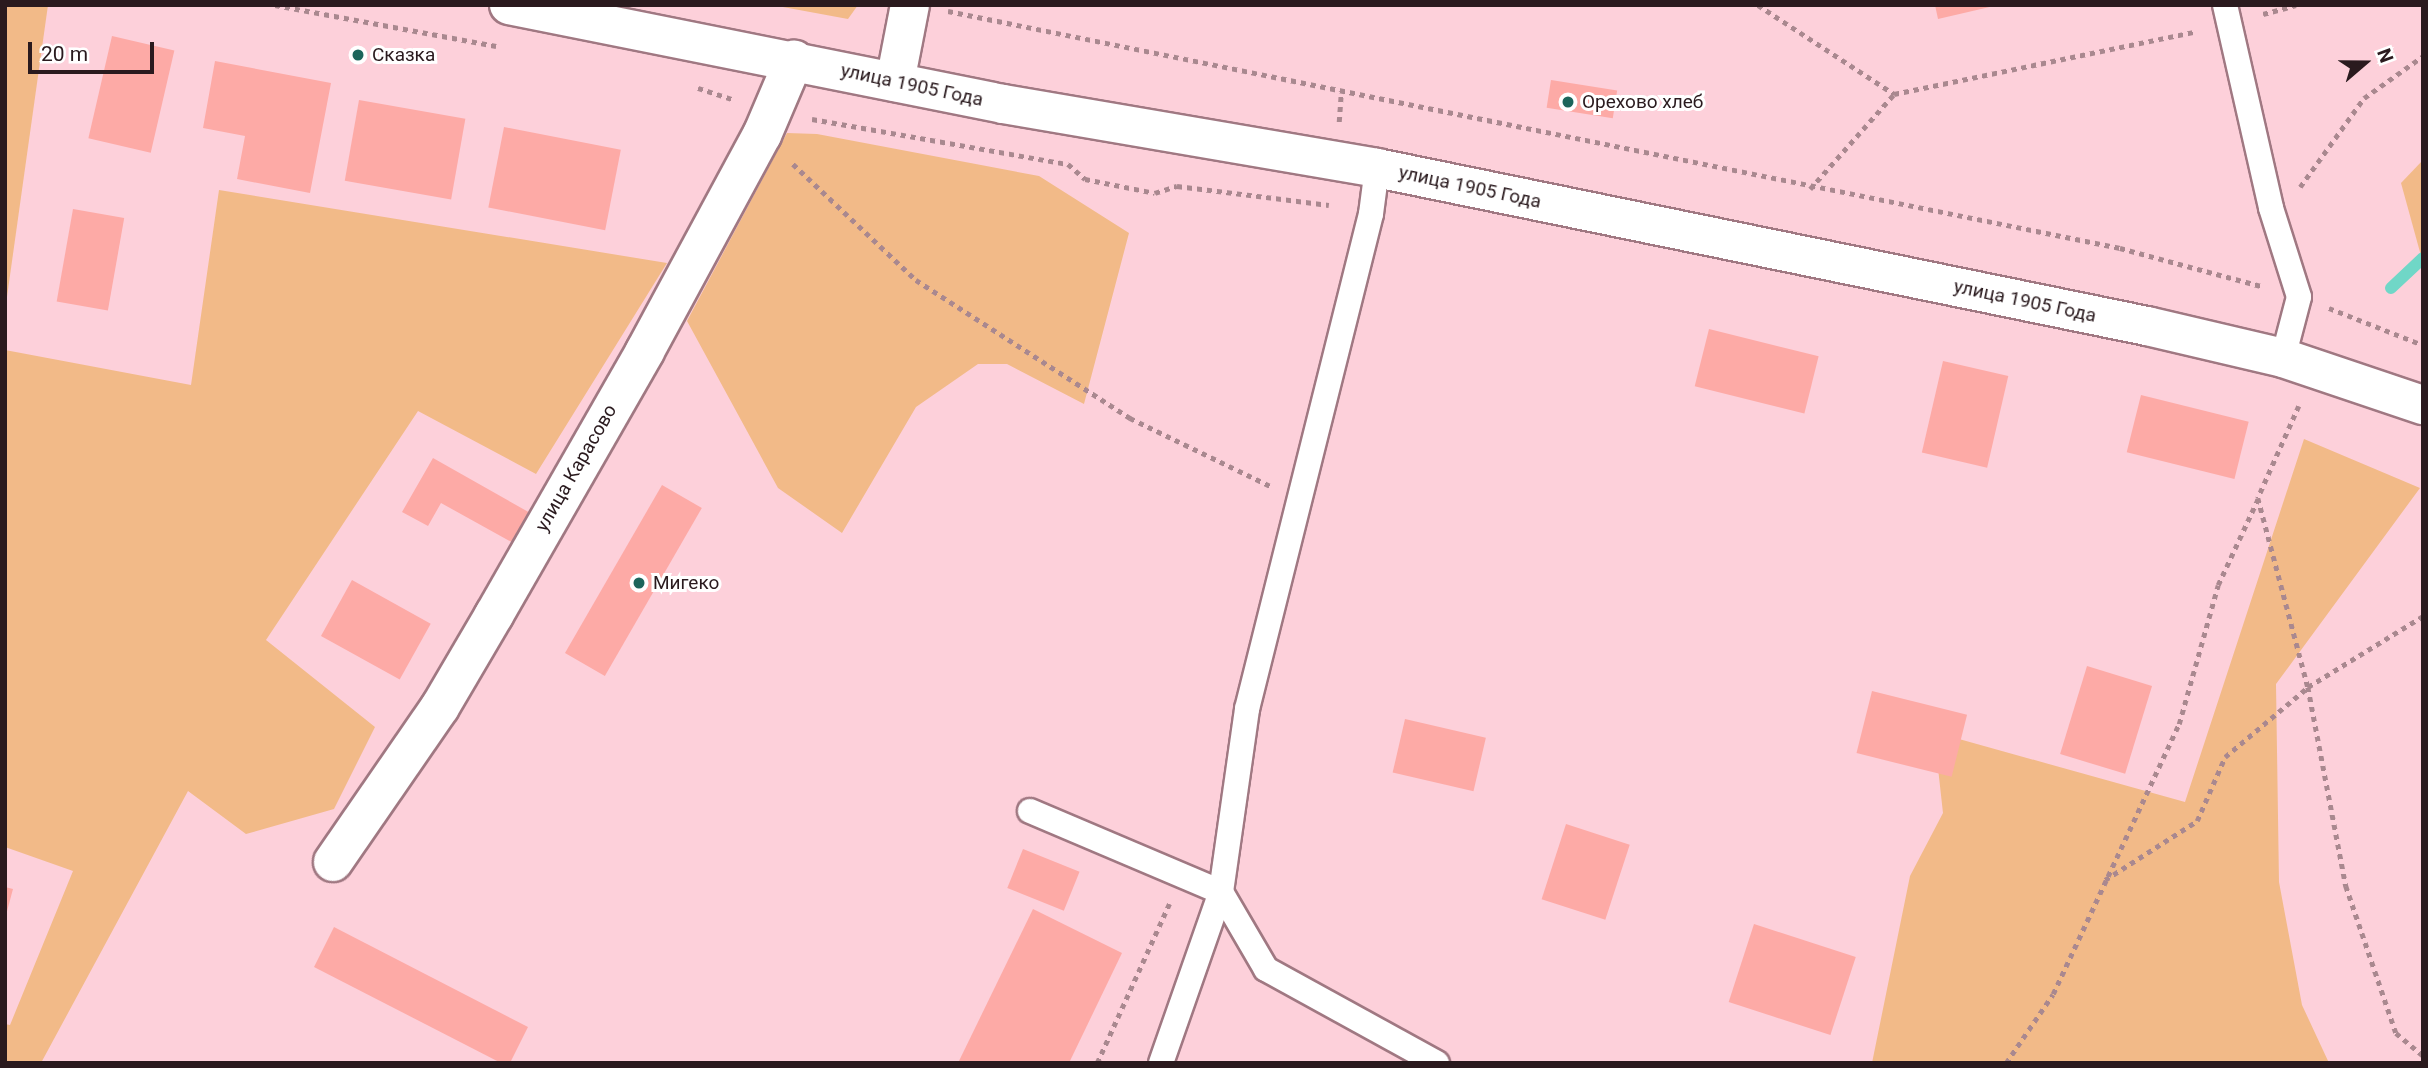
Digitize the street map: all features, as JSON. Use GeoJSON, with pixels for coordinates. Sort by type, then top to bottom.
{"type":"FeatureCollection","features":[{"type":"Feature","properties":{"kind":"street","name":"улица 1905 Года"},"geometry":{"type":"LineString","coordinates":[[509,5],[895,82],[1377,167],[2283,358],[2423,405]]}},
{"type":"Feature","properties":{"kind":"street"},"geometry":{"type":"LineString","coordinates":[[895,82],[927,8]]}},
{"type":"Feature","properties":{"kind":"street","name":"улица Карасово"},"geometry":{"type":"LineString","coordinates":[[333,862],[440,707],[645,351],[765,123],[794,60]]}},
{"type":"Feature","properties":{"kind":"lane"},"geometry":{"type":"LineString","coordinates":[[2227,15],[2271,208],[2299,297],[2283,358]]}},
{"type":"Feature","properties":{"kind":"lane"},"geometry":{"type":"LineString","coordinates":[[1161,1063],[1221,892],[1247,709],[1371,214],[1377,167]]}},
{"type":"Feature","properties":{"kind":"lane"},"geometry":{"type":"LineString","coordinates":[[1030,811],[1221,892],[1266,969],[1437,1063]]}},
{"type":"Feature","properties":{"kind":"path"},"geometry":{"type":"LineString","coordinates":[[275,5],[508,48]]}},
{"type":"Feature","properties":{"kind":"path"},"geometry":{"type":"LineString","coordinates":[[1758,5],[1894,94]]}},
{"type":"Feature","properties":{"kind":"path"},"geometry":{"type":"LineString","coordinates":[[927,8],[1381,96],[1810,188],[2120,248],[2299,297],[2423,345]]}},
{"type":"Feature","properties":{"kind":"path"},"geometry":{"type":"LineString","coordinates":[[1810,188],[1894,94],[2227,15]]}},
{"type":"Feature","properties":{"kind":"path"},"geometry":{"type":"LineString","coordinates":[[2271,208],[2300,188],[2364,98],[2423,57]]}},
{"type":"Feature","properties":{"kind":"path"},"geometry":{"type":"LineString","coordinates":[[693,86],[765,123],[916,280],[1130,418],[1282,491]]}},
{"type":"Feature","properties":{"kind":"path"},"geometry":{"type":"LineString","coordinates":[[765,123],[1068,164],[1085,179],[1155,193],[1177,187],[1371,214]]}},
{"type":"Feature","properties":{"kind":"path"},"geometry":{"type":"LineString","coordinates":[[2287,399],[2313,406]]}},
{"type":"Feature","properties":{"kind":"path"},"geometry":{"type":"LineString","coordinates":[[2006,1063],[2053,994],[2179,724],[2218,585],[2301,402]]}},
{"type":"Feature","properties":{"kind":"path"},"geometry":{"type":"LineString","coordinates":[[2258,498],[2308,687],[2346,886],[2396,1033],[2423,1056]]}},
{"type":"Feature","properties":{"kind":"path"},"geometry":{"type":"LineString","coordinates":[[2105,881],[2197,821],[2225,757],[2308,687],[2423,616]]}},
{"type":"Feature","properties":{"kind":"shaded area"},"geometry":{"type":"Polygon","coordinates":[[[5,5],[48,5],[5,311],[5,5]]]}},
{"type":"Feature","properties":{"kind":"shaded area"},"geometry":{"type":"Polygon","coordinates":[[[772,5],[858,5],[848,19],[772,5]]]}},
{"type":"Feature","properties":{"kind":"shaded area"},"geometry":{"type":"Polygon","coordinates":[[[787,133],[817,134],[1039,176],[1129,233],[1084,404],[1007,364],[978,364],[916,407],[842,533],[778,488],[687,321],[787,133]]]}},
{"type":"Feature","properties":{"kind":"shaded area"},"geometry":{"type":"Polygon","coordinates":[[[2423,160],[2423,263],[2401,183],[2423,160]]]}},
{"type":"Feature","properties":{"kind":"shaded area"},"geometry":{"type":"Polygon","coordinates":[[[219,190],[667,263],[536,474],[418,411],[266,640],[375,727],[334,809],[246,834],[188,791],[41,1063],[5,1063],[5,1024],[10,1025],[73,871],[5,847],[5,350],[191,385],[219,190]]]}},
{"type":"Feature","properties":{"kind":"shaded area"},"geometry":{"type":"Polygon","coordinates":[[[2304,439],[2420,488],[2276,684],[2279,882],[2302,1005],[2329,1063],[1872,1063],[1910,876],[1943,813],[1934,732],[2185,802],[2304,439]]]}},
{"type":"Feature","properties":{"kind":"building"},"geometry":{"type":"Polygon","coordinates":[[[1935,5],[1994,5],[1994,6],[1938,19],[1935,5]]]}},
{"type":"Feature","properties":{"kind":"building"},"geometry":{"type":"Polygon","coordinates":[[[112,36],[174,50],[151,153],[88,138],[112,36]]]}},
{"type":"Feature","properties":{"kind":"building"},"geometry":{"type":"Polygon","coordinates":[[[215,61],[331,83],[310,193],[237,179],[245,136],[203,128],[215,61]]]}},
{"type":"Feature","properties":{"kind":"building"},"geometry":{"type":"Polygon","coordinates":[[[1551,80],[1617,90],[1613,118],[1547,108],[1551,80]]]}},
{"type":"Feature","properties":{"kind":"building"},"geometry":{"type":"Polygon","coordinates":[[[359,100],[465,119],[451,200],[345,181],[359,100]]]}},
{"type":"Feature","properties":{"kind":"building"},"geometry":{"type":"Polygon","coordinates":[[[504,127],[621,150],[605,230],[488,207],[504,127]]]}},
{"type":"Feature","properties":{"kind":"building"},"geometry":{"type":"Polygon","coordinates":[[[73,209],[124,218],[108,311],[57,302],[73,209]]]}},
{"type":"Feature","properties":{"kind":"building"},"geometry":{"type":"Polygon","coordinates":[[[1709,329],[1819,356],[1804,414],[1695,386],[1709,329]]]}},
{"type":"Feature","properties":{"kind":"building"},"geometry":{"type":"Polygon","coordinates":[[[1943,361],[2008,376],[1987,468],[1922,453],[1943,361]]]}},
{"type":"Feature","properties":{"kind":"building"},"geometry":{"type":"Polygon","coordinates":[[[2141,395],[2249,422],[2234,479],[2127,452],[2141,395]]]}},
{"type":"Feature","properties":{"kind":"building"},"geometry":{"type":"Polygon","coordinates":[[[433,458],[532,514],[515,544],[441,503],[428,526],[402,512],[433,458]]]}},
{"type":"Feature","properties":{"kind":"building"},"geometry":{"type":"Polygon","coordinates":[[[662,485],[702,508],[605,676],[565,653],[662,485]]]}},
{"type":"Feature","properties":{"kind":"building"},"geometry":{"type":"Polygon","coordinates":[[[352,580],[431,624],[400,680],[321,636],[352,580]]]}},
{"type":"Feature","properties":{"kind":"building"},"geometry":{"type":"Polygon","coordinates":[[[2087,666],[2152,686],[2125,774],[2060,754],[2087,666]]]}},
{"type":"Feature","properties":{"kind":"building"},"geometry":{"type":"Polygon","coordinates":[[[1872,691],[1967,715],[1952,777],[1857,753],[1872,691]]]}},
{"type":"Feature","properties":{"kind":"building"},"geometry":{"type":"Polygon","coordinates":[[[1405,719],[1486,738],[1474,791],[1393,773],[1405,719]]]}},
{"type":"Feature","properties":{"kind":"building"},"geometry":{"type":"Polygon","coordinates":[[[1566,824],[1630,845],[1605,920],[1542,899],[1566,824]]]}},
{"type":"Feature","properties":{"kind":"building"},"geometry":{"type":"Polygon","coordinates":[[[1023,849],[1080,872],[1064,911],[1007,888],[1023,849]]]}},
{"type":"Feature","properties":{"kind":"building"},"geometry":{"type":"Polygon","coordinates":[[[5,887],[13,889],[6,915],[5,915],[5,887]]]}},
{"type":"Feature","properties":{"kind":"building"},"geometry":{"type":"Polygon","coordinates":[[[1033,909],[1122,953],[1069,1063],[958,1063],[1033,909]]]}},
{"type":"Feature","properties":{"kind":"building"},"geometry":{"type":"Polygon","coordinates":[[[1754,924],[1856,957],[1830,1035],[1729,1002],[1754,924]]]}},
{"type":"Feature","properties":{"kind":"building"},"geometry":{"type":"Polygon","coordinates":[[[334,927],[528,1027],[510,1063],[501,1063],[314,967],[334,927]]]}},
{"type":"Feature","properties":{"kind":"waterway"},"geometry":{"type":"LineString","coordinates":[[2391,288],[2423,258]]}},
{"type":"Feature","properties":{"kind":"place","name":"Сказка"},"geometry":{"type":"Point","coordinates":[358,55]}},
{"type":"Feature","properties":{"kind":"place","name":"Орехово хлеб"},"geometry":{"type":"Point","coordinates":[1568,102]}},
{"type":"Feature","properties":{"kind":"place","name":"Мигеко"},"geometry":{"type":"Point","coordinates":[639,583]}}]}
